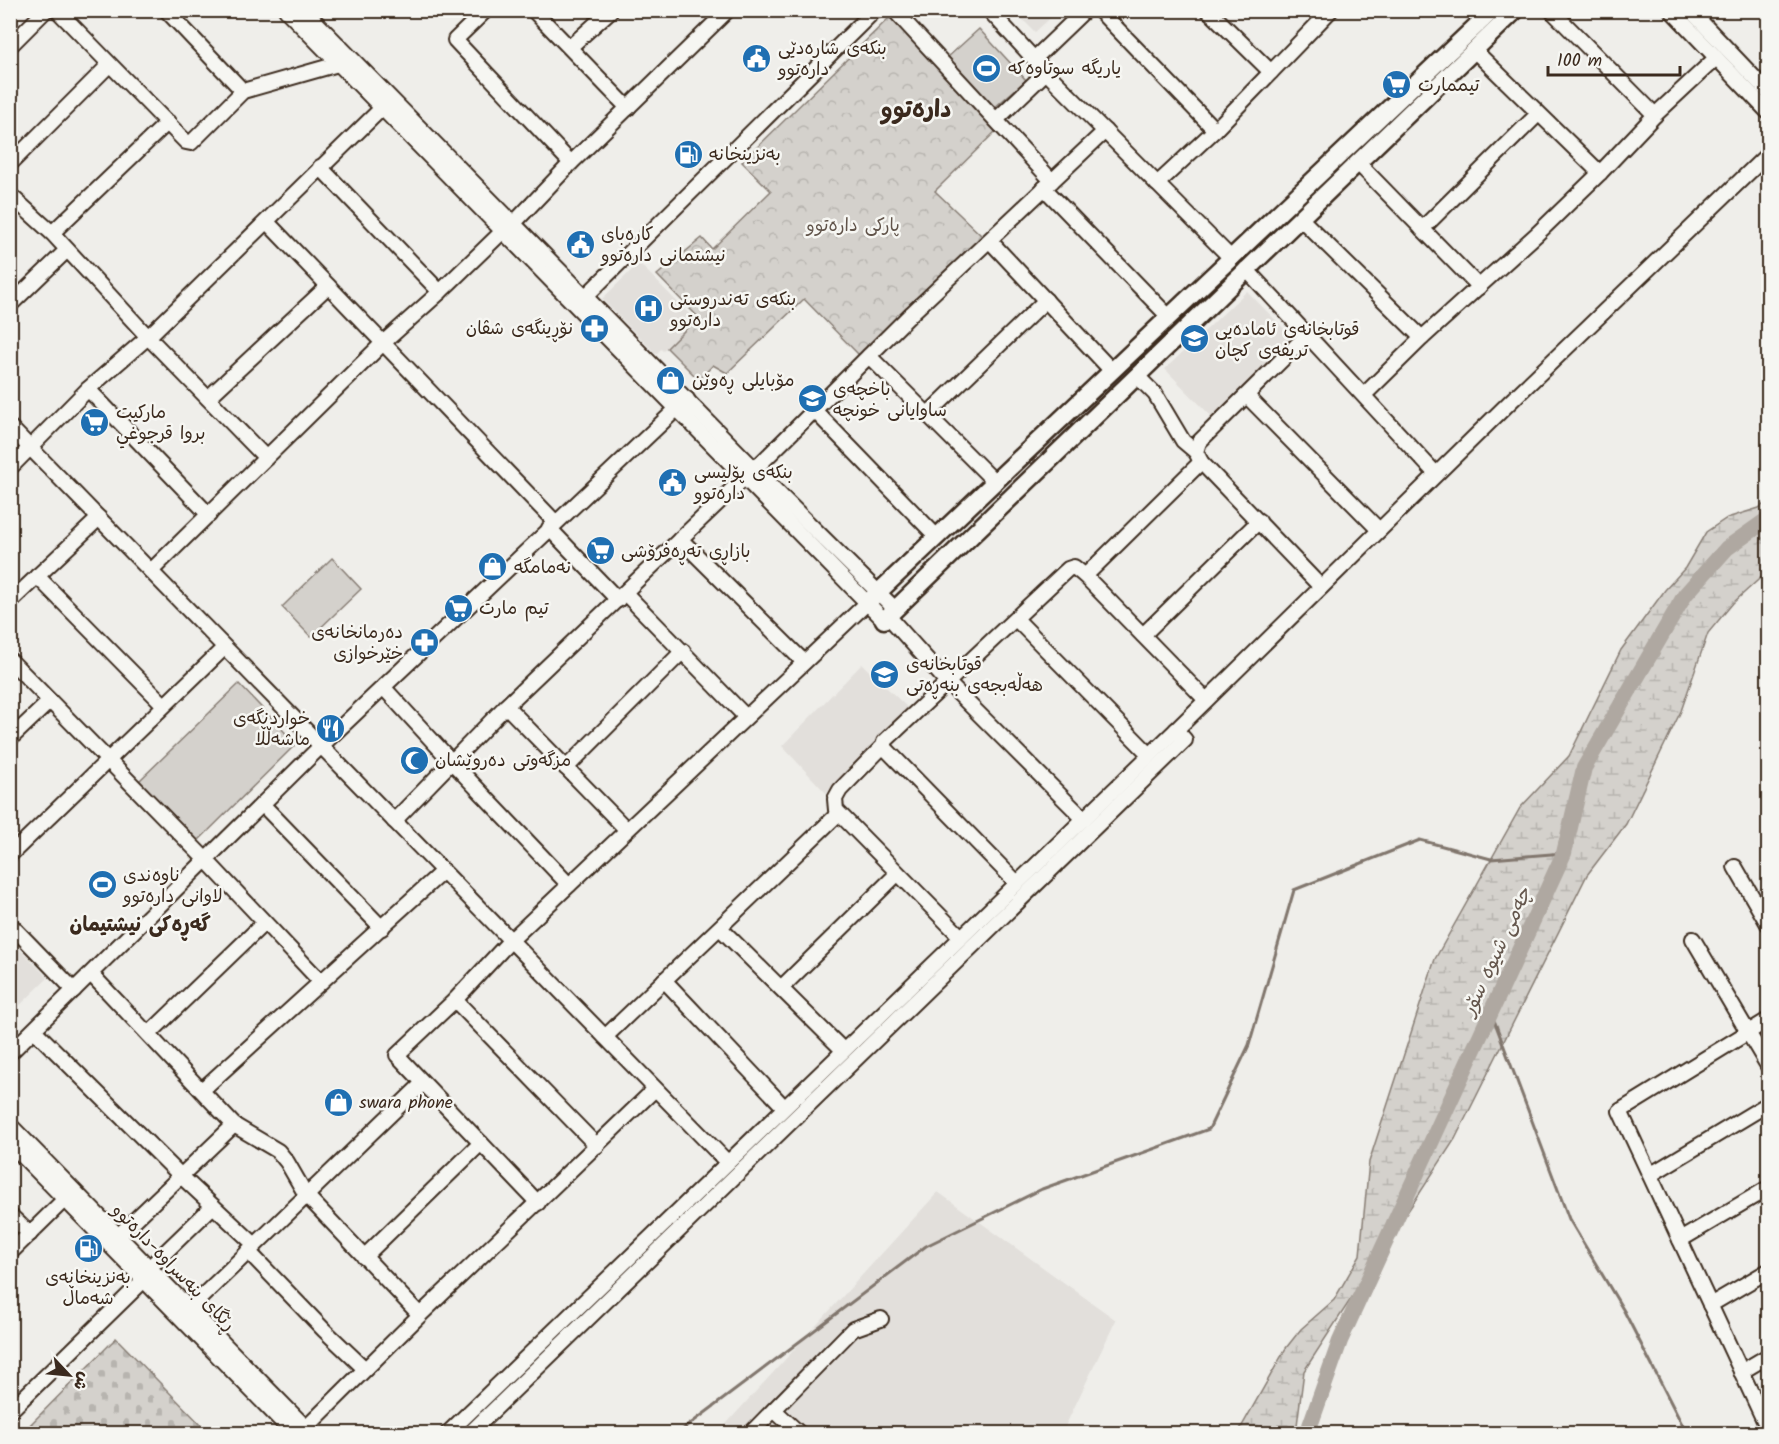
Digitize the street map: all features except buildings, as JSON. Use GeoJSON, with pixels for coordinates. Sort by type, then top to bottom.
{"type":"FeatureCollection","features":[{"type":"Feature","properties":{"kind":"main road"},"geometry":{"type":"LineString","coordinates":[[873,597],[1493,10]]}},
{"type":"Feature","properties":{"kind":"main road"},"geometry":{"type":"LineString","coordinates":[[889,615],[1516,10]]}},
{"type":"Feature","properties":{"kind":"main road"},"geometry":{"type":"LineString","coordinates":[[1112,371],[1132,381]]}},
{"type":"Feature","properties":{"kind":"street"},"geometry":{"type":"LineString","coordinates":[[10,46],[46,10]]}},
{"type":"Feature","properties":{"kind":"street"},"geometry":{"type":"LineString","coordinates":[[57,10],[186,142],[191,143],[243,91],[338,64]]}},
{"type":"Feature","properties":{"kind":"street"},"geometry":{"type":"LineString","coordinates":[[166,10],[243,91]]}},
{"type":"Feature","properties":{"kind":"street"},"geometry":{"type":"LineString","coordinates":[[286,10],[575,307],[682,404]]}},
{"type":"Feature","properties":{"kind":"street"},"geometry":{"type":"LineString","coordinates":[[486,10],[455,40],[571,163]]}},
{"type":"Feature","properties":{"kind":"street"},"geometry":{"type":"LineString","coordinates":[[534,10],[628,108]]}},
{"type":"Feature","properties":{"kind":"street"},"geometry":{"type":"LineString","coordinates":[[570,47],[611,10]]}},
{"type":"Feature","properties":{"kind":"street"},"geometry":{"type":"LineString","coordinates":[[514,223],[571,163],[728,10]]}},
{"type":"Feature","properties":{"kind":"street"},"geometry":{"type":"LineString","coordinates":[[586,296],[875,10]]}},
{"type":"Feature","properties":{"kind":"street"},"geometry":{"type":"LineString","coordinates":[[894,10],[996,120],[1048,184],[1169,317]]}},
{"type":"Feature","properties":{"kind":"street"},"geometry":{"type":"LineString","coordinates":[[989,10],[1046,72],[1231,258]]}},
{"type":"Feature","properties":{"kind":"street"},"geometry":{"type":"LineString","coordinates":[[1034,59],[1085,10]]}},
{"type":"Feature","properties":{"kind":"street"},"geometry":{"type":"LineString","coordinates":[[1099,10],[1215,130]]}},
{"type":"Feature","properties":{"kind":"street"},"geometry":{"type":"LineString","coordinates":[[1157,184],[1215,130],[1331,10]]}},
{"type":"Feature","properties":{"kind":"street"},"geometry":{"type":"LineString","coordinates":[[1551,10],[1655,115]]}},
{"type":"Feature","properties":{"kind":"street"},"geometry":{"type":"LineString","coordinates":[[1671,10],[1768,112]]}},
{"type":"Feature","properties":{"kind":"street"},"geometry":{"type":"LineString","coordinates":[[1690,10],[1768,92]]}},
{"type":"Feature","properties":{"kind":"street"},"geometry":{"type":"LineString","coordinates":[[1209,11],[1271,72]]}},
{"type":"Feature","properties":{"kind":"street"},"geometry":{"type":"LineString","coordinates":[[310,12],[586,296],[682,404],[722,445],[755,469],[873,597],[948,683],[1084,819]]}},
{"type":"Feature","properties":{"kind":"street"},"geometry":{"type":"LineString","coordinates":[[1475,51],[1600,173]]}},
{"type":"Feature","properties":{"kind":"street"},"geometry":{"type":"LineString","coordinates":[[1364,395],[1600,173],[1655,115],[1716,58]]}},
{"type":"Feature","properties":{"kind":"street"},"geometry":{"type":"LineString","coordinates":[[10,164],[110,65]]}},
{"type":"Feature","properties":{"kind":"street"},"geometry":{"type":"LineString","coordinates":[[996,120],[1046,72]]}},
{"type":"Feature","properties":{"kind":"street"},"geometry":{"type":"LineString","coordinates":[[10,468],[88,389],[148,337],[382,108]]}},
{"type":"Feature","properties":{"kind":"street"},"geometry":{"type":"LineString","coordinates":[[1422,229],[1538,114]]}},
{"type":"Feature","properties":{"kind":"street"},"geometry":{"type":"LineString","coordinates":[[52,234],[168,122]]}},
{"type":"Feature","properties":{"kind":"street"},"geometry":{"type":"LineString","coordinates":[[755,469],[869,356],[1105,131]]}},
{"type":"Feature","properties":{"kind":"street"},"geometry":{"type":"LineString","coordinates":[[470,1434],[821,1095],[1181,735],[1206,700],[1436,474],[1768,154]]}},
{"type":"Feature","properties":{"kind":"street"},"geometry":{"type":"LineString","coordinates":[[1358,163],[1479,287]]}},
{"type":"Feature","properties":{"kind":"street"},"geometry":{"type":"LineString","coordinates":[[320,167],[440,292]]}},
{"type":"Feature","properties":{"kind":"street"},"geometry":{"type":"LineString","coordinates":[[10,195],[52,234],[266,458]]}},
{"type":"Feature","properties":{"kind":"street"},"geometry":{"type":"LineString","coordinates":[[1300,218],[1422,338]]}},
{"type":"Feature","properties":{"kind":"street"},"geometry":{"type":"LineString","coordinates":[[267,222],[552,525],[621,596],[683,651],[745,716]]}},
{"type":"Feature","properties":{"kind":"street"},"geometry":{"type":"LineString","coordinates":[[151,571],[383,343],[502,232]]}},
{"type":"Feature","properties":{"kind":"street"},"geometry":{"type":"LineString","coordinates":[[990,241],[1112,371]]}},
{"type":"Feature","properties":{"kind":"street"},"geometry":{"type":"LineString","coordinates":[[10,305],[67,250]]}},
{"type":"Feature","properties":{"kind":"street"},"geometry":{"type":"LineString","coordinates":[[1246,269],[1436,474]]}},
{"type":"Feature","properties":{"kind":"street"},"geometry":{"type":"LineString","coordinates":[[208,398],[328,286]]}},
{"type":"Feature","properties":{"kind":"street"},"geometry":{"type":"LineString","coordinates":[[575,307],[574,297],[579,294],[586,296]]}},
{"type":"Feature","properties":{"kind":"street"},"geometry":{"type":"LineString","coordinates":[[928,414],[1047,300]]}},
{"type":"Feature","properties":{"kind":"street"},"geometry":{"type":"LineString","coordinates":[[1085,576],[1198,457],[1199,442],[1307,335]]}},
{"type":"Feature","properties":{"kind":"street"},"geometry":{"type":"LineString","coordinates":[[869,356],[994,482]]}},
{"type":"Feature","properties":{"kind":"street"},"geometry":{"type":"LineString","coordinates":[[1132,381],[1155,394],[1183,441],[1322,587]]}},
{"type":"Feature","properties":{"kind":"street"},"geometry":{"type":"LineString","coordinates":[[88,389],[209,515]]}},
{"type":"Feature","properties":{"kind":"street"},"geometry":{"type":"LineString","coordinates":[[1247,396],[1379,530]]}},
{"type":"Feature","properties":{"kind":"street"},"geometry":{"type":"LineString","coordinates":[[10,1053],[321,746],[682,404]]}},
{"type":"Feature","properties":{"kind":"street"},"geometry":{"type":"LineString","coordinates":[[814,410],[937,537]]}},
{"type":"Feature","properties":{"kind":"street"},"geometry":{"type":"LineString","coordinates":[[10,427],[727,1162]]}},
{"type":"Feature","properties":{"kind":"street"},"geometry":{"type":"LineString","coordinates":[[722,445],[744,478],[873,597]]}},
{"type":"Feature","properties":{"kind":"street"},"geometry":{"type":"LineString","coordinates":[[394,821],[507,706],[744,478]]}},
{"type":"Feature","properties":{"kind":"street"},"geometry":{"type":"LineString","coordinates":[[10,602],[99,518]]}},
{"type":"Feature","properties":{"kind":"street"},"geometry":{"type":"LineString","coordinates":[[1143,635],[1259,521]]}},
{"type":"Feature","properties":{"kind":"street"},"geometry":{"type":"LineString","coordinates":[[680,539],[804,662]]}},
{"type":"Feature","properties":{"kind":"street"},"geometry":{"type":"LineString","coordinates":[[961,937],[838,814],[834,805],[836,794],[884,746],[884,742],[1017,620],[1068,569],[1074,567],[1206,700]]}},
{"type":"Feature","properties":{"kind":"street"},"geometry":{"type":"LineString","coordinates":[[37,576],[164,705]]}},
{"type":"Feature","properties":{"kind":"street"},"geometry":{"type":"LineString","coordinates":[[538,1203],[397,1055],[626,829],[873,597]]}},
{"type":"Feature","properties":{"kind":"street"},"geometry":{"type":"LineString","coordinates":[[1017,620],[1150,754]]}},
{"type":"Feature","properties":{"kind":"street"},"geometry":{"type":"LineString","coordinates":[[10,855],[224,648]]}},
{"type":"Feature","properties":{"kind":"street"},"geometry":{"type":"LineString","coordinates":[[566,768],[683,651]]}},
{"type":"Feature","properties":{"kind":"street"},"geometry":{"type":"LineString","coordinates":[[10,660],[206,860],[321,982]]}},
{"type":"Feature","properties":{"kind":"street"},"geometry":{"type":"LineString","coordinates":[[384,688],[569,885]]}},
{"type":"Feature","properties":{"kind":"street"},"geometry":{"type":"LineString","coordinates":[[10,739],[50,701]]}},
{"type":"Feature","properties":{"kind":"street"},"geometry":{"type":"LineString","coordinates":[[507,706],[626,829]]}},
{"type":"Feature","properties":{"kind":"street"},"geometry":{"type":"LineString","coordinates":[[447,1434],[1150,754],[1181,735]]}},
{"type":"Feature","properties":{"kind":"street"},"geometry":{"type":"LineString","coordinates":[[884,746],[1017,883]]}},
{"type":"Feature","properties":{"kind":"street"},"geometry":{"type":"LineString","coordinates":[[262,804],[381,928]]}},
{"type":"Feature","properties":{"kind":"street"},"geometry":{"type":"LineString","coordinates":[[604,1037],[838,814]]}},
{"type":"Feature","properties":{"kind":"street"},"geometry":{"type":"LineString","coordinates":[[1735,867],[1768,924]]}},
{"type":"Feature","properties":{"kind":"street"},"geometry":{"type":"LineString","coordinates":[[202,1090],[442,872]]}},
{"type":"Feature","properties":{"kind":"street"},"geometry":{"type":"LineString","coordinates":[[780,988],[897,873]]}},
{"type":"Feature","properties":{"kind":"street"},"geometry":{"type":"LineString","coordinates":[[148,1034],[264,923]]}},
{"type":"Feature","properties":{"kind":"street"},"geometry":{"type":"LineString","coordinates":[[10,924],[74,990]]}},
{"type":"Feature","properties":{"kind":"street"},"geometry":{"type":"LineString","coordinates":[[720,928],[843,1050]]}},
{"type":"Feature","properties":{"kind":"street"},"geometry":{"type":"LineString","coordinates":[[1693,939],[1768,1066]]}},
{"type":"Feature","properties":{"kind":"street"},"geometry":{"type":"LineString","coordinates":[[91,974],[234,1125],[278,1152],[287,1162],[306,1195],[420,1315]]}},
{"type":"Feature","properties":{"kind":"street"},"geometry":{"type":"LineString","coordinates":[[664,980],[784,1107]]}},
{"type":"Feature","properties":{"kind":"street"},"geometry":{"type":"LineString","coordinates":[[455,1000],[597,1146]]}},
{"type":"Feature","properties":{"kind":"street"},"geometry":{"type":"LineString","coordinates":[[1768,1020],[1620,1111],[1768,1429]]}},
{"type":"Feature","properties":{"kind":"street"},"geometry":{"type":"LineString","coordinates":[[34,1030],[213,1206],[324,1330],[365,1369]]}},
{"type":"Feature","properties":{"kind":"street"},"geometry":{"type":"LineString","coordinates":[[190,1308],[423,1083]]}},
{"type":"Feature","properties":{"kind":"street"},"geometry":{"type":"LineString","coordinates":[[810,1083],[821,1095]]}},
{"type":"Feature","properties":{"kind":"street"},"geometry":{"type":"LineString","coordinates":[[304,1432],[420,1315],[655,1089]]}},
{"type":"Feature","properties":{"kind":"street"},"geometry":{"type":"LineString","coordinates":[[1650,1175],[1768,1104]]}},
{"type":"Feature","properties":{"kind":"street","name":"ڕێگای بنەسراوە-دارەتوو"},"geometry":{"type":"LineString","coordinates":[[10,1125],[118,1236],[135,1261]]}},
{"type":"Feature","properties":{"kind":"street"},"geometry":{"type":"LineString","coordinates":[[118,1236],[234,1125]]}},
{"type":"Feature","properties":{"kind":"street","name":"ڕێگای بنەسراوە-دارەتوو"},"geometry":{"type":"LineString","coordinates":[[10,1143],[65,1198],[135,1261],[304,1432]]}},
{"type":"Feature","properties":{"kind":"street"},"geometry":{"type":"LineString","coordinates":[[364,1257],[481,1143]]}},
{"type":"Feature","properties":{"kind":"street"},"geometry":{"type":"LineString","coordinates":[[1680,1240],[1768,1188]]}},
{"type":"Feature","properties":{"kind":"street"},"geometry":{"type":"LineString","coordinates":[[10,1253],[65,1198]]}},
{"type":"Feature","properties":{"kind":"street"},"geometry":{"type":"LineString","coordinates":[[10,1412],[213,1206]]}},
{"type":"Feature","properties":{"kind":"street"},"geometry":{"type":"LineString","coordinates":[[10,1215],[30,1234]]}},
{"type":"Feature","properties":{"kind":"street"},"geometry":{"type":"LineString","coordinates":[[1710,1305],[1768,1271]]}},
{"type":"Feature","properties":{"kind":"street","name":"ڕێگای بنەسراوە-دارەتوو"},"geometry":{"type":"LineString","coordinates":[[147,1273],[190,1308],[304,1432]]}},
{"type":"Feature","properties":{"kind":"street"},"geometry":{"type":"LineString","coordinates":[[750,1434],[853,1329],[881,1319]]}},
{"type":"Feature","properties":{"kind":"street"},"geometry":{"type":"LineString","coordinates":[[1741,1372],[1768,1356]]}},
{"type":"Feature","properties":{"kind":"street"},"geometry":{"type":"LineString","coordinates":[[774,1410],[800,1434]]}},
{"type":"Feature","properties":{"kind":"shaded area"},"geometry":{"type":"Polygon","coordinates":[[[1014,11],[1058,11],[1035,32],[1014,11]]]}},
{"type":"Feature","properties":{"kind":"shaded area","name":"بنکەی تەندروستی دارەتوو"},"geometry":{"type":"Polygon","coordinates":[[[639,263],[695,320],[663,351],[661,349],[656,354],[602,299],[639,263]]]}},
{"type":"Feature","properties":{"kind":"shaded area"},"geometry":{"type":"Polygon","coordinates":[[[1247,291],[1295,340],[1215,420],[1165,369],[1247,291]]]}},
{"type":"Feature","properties":{"kind":"shaded area"},"geometry":{"type":"Polygon","coordinates":[[[862,664],[910,710],[826,793],[782,746],[862,664]]]}},
{"type":"Feature","properties":{"kind":"shaded area"},"geometry":{"type":"Polygon","coordinates":[[[11,940],[48,978],[11,1014],[11,940]]]}},
{"type":"Feature","properties":{"kind":"shaded area"},"geometry":{"type":"Polygon","coordinates":[[[938,1192],[1116,1320],[1062,1433],[717,1434],[938,1192]]]}},
{"type":"Feature","properties":{"kind":"green space","name":"پارکی دارەتوو"},"geometry":{"type":"Polygon","coordinates":[[[893,14],[997,130],[935,191],[982,236],[859,355],[804,299],[727,373],[713,365],[699,380],[667,348],[698,317],[657,275],[702,238],[712,249],[771,191],[742,162],[893,14]]]}},
{"type":"Feature","properties":{"kind":"green space","name":"یاریگە سوتاوەکە"},"geometry":{"type":"Polygon","coordinates":[[[979,29],[1026,80],[994,108],[948,57],[979,29]]]}},
{"type":"Feature","properties":{"kind":"green space"},"geometry":{"type":"Polygon","coordinates":[[[1768,501],[1768,571],[1733,603],[1708,633],[1681,711],[1626,824],[1587,875],[1455,1139],[1304,1371],[1296,1433],[1238,1433],[1286,1348],[1301,1329],[1334,1300],[1360,1255],[1369,1162],[1435,959],[1520,808],[1569,756],[1621,650],[1665,590],[1685,568],[1706,532],[1727,518],[1759,508],[1768,501]]]}},
{"type":"Feature","properties":{"kind":"green space"},"geometry":{"type":"Polygon","coordinates":[[[332,558],[361,589],[311,637],[282,607],[332,558]]]}},
{"type":"Feature","properties":{"kind":"green space"},"geometry":{"type":"Polygon","coordinates":[[[239,684],[296,744],[198,841],[139,781],[239,684]]]}},
{"type":"Feature","properties":{"kind":"green space"},"geometry":{"type":"Polygon","coordinates":[[[116,1338],[209,1433],[22,1433],[116,1338]]]}},
{"type":"Feature","properties":{"kind":"waterway","name":"چەمی شیوە سۆر"},"geometry":{"type":"LineString","coordinates":[[1307,1434],[1340,1341],[1564,853],[1584,768],[1685,595],[1727,548],[1768,519]]}},
{"type":"Feature","properties":{"kind":"waterway"},"geometry":{"type":"LineString","coordinates":[[677,1434],[926,1246],[1042,1189],[1209,1129],[1249,1045],[1294,890],[1420,840],[1491,859],[1564,853]]}},
{"type":"Feature","properties":{"kind":"waterway"},"geometry":{"type":"LineString","coordinates":[[1491,1012],[1569,1219],[1624,1311],[1687,1434]]}},
{"type":"Feature","properties":{"kind":"place","name":"بنکەی شارەدێی دارەتوو"},"geometry":{"type":"Point","coordinates":[757,58]}},
{"type":"Feature","properties":{"kind":"place","name":"یاریگە سوتاوەکە"},"geometry":{"type":"Point","coordinates":[987,68]}},
{"type":"Feature","properties":{"kind":"place","name":"تیممارت"},"geometry":{"type":"Point","coordinates":[1397,85]}},
{"type":"Feature","properties":{"kind":"place","name":"بەنزینخانە"},"geometry":{"type":"Point","coordinates":[688,154]}},
{"type":"Feature","properties":{"kind":"place","name":"کارەبای نیشتمانی دارەتوو"},"geometry":{"type":"Point","coordinates":[580,244]}},
{"type":"Feature","properties":{"kind":"place","name":"بنکەی تەندروستی دارەتوو"},"geometry":{"type":"Point","coordinates":[649,309]}},
{"type":"Feature","properties":{"kind":"place","name":"نۆڕینگەی شڤان"},"geometry":{"type":"Point","coordinates":[594,328]}},
{"type":"Feature","properties":{"kind":"place","name":"قوتابخانەی ئامادەیی تریفەی کچان"},"geometry":{"type":"Point","coordinates":[1194,339]}},
{"type":"Feature","properties":{"kind":"place","name":"مۆبایلی ڕەوێن"},"geometry":{"type":"Point","coordinates":[671,380]}},
{"type":"Feature","properties":{"kind":"place","name":"باخچەی ساوایانی خونچە"},"geometry":{"type":"Point","coordinates":[812,399]}},
{"type":"Feature","properties":{"kind":"place","name":"ماركيت بروا قرجوغي"},"geometry":{"type":"Point","coordinates":[95,422]}},
{"type":"Feature","properties":{"kind":"place","name":"بنکەی پۆلیسی دارەتوو"},"geometry":{"type":"Point","coordinates":[673,482]}},
{"type":"Feature","properties":{"kind":"place","name":"بازاڕی تەڕەفرۆشی"},"geometry":{"type":"Point","coordinates":[600,551]}},
{"type":"Feature","properties":{"kind":"place","name":"نەمامگە"},"geometry":{"type":"Point","coordinates":[493,567]}},
{"type":"Feature","properties":{"kind":"place","name":"تیم مارت"},"geometry":{"type":"Point","coordinates":[458,608]}},
{"type":"Feature","properties":{"kind":"place","name":"دەرمانخانەی خێرخوازی"},"geometry":{"type":"Point","coordinates":[424,642]}},
{"type":"Feature","properties":{"kind":"place","name":"قوتابخانەی هەڵەبجەی بنەڕەتی"},"geometry":{"type":"Point","coordinates":[885,674]}},
{"type":"Feature","properties":{"kind":"place","name":"خواردنگەی ماشەڵڵا"},"geometry":{"type":"Point","coordinates":[331,728]}},
{"type":"Feature","properties":{"kind":"place","name":"مزگەوتی دەروێشان"},"geometry":{"type":"Point","coordinates":[414,760]}},
{"type":"Feature","properties":{"kind":"place","name":"ناوەندی لاوانی دارەتوو"},"geometry":{"type":"Point","coordinates":[102,885]}},
{"type":"Feature","properties":{"kind":"place","name":"swara phone"},"geometry":{"type":"Point","coordinates":[338,1102]}},
{"type":"Feature","properties":{"kind":"place","name":"بەنزینخانەی شەماڵ"},"geometry":{"type":"Point","coordinates":[88,1248]}},
{"type":"Feature","properties":{"kind":"district","name":"دارەتوو"},"geometry":{"type":"Point","coordinates":[916,109]}},
{"type":"Feature","properties":{"kind":"district","name":"گەڕەکی نیشتیمان"},"geometry":{"type":"Point","coordinates":[140,924]}}]}
